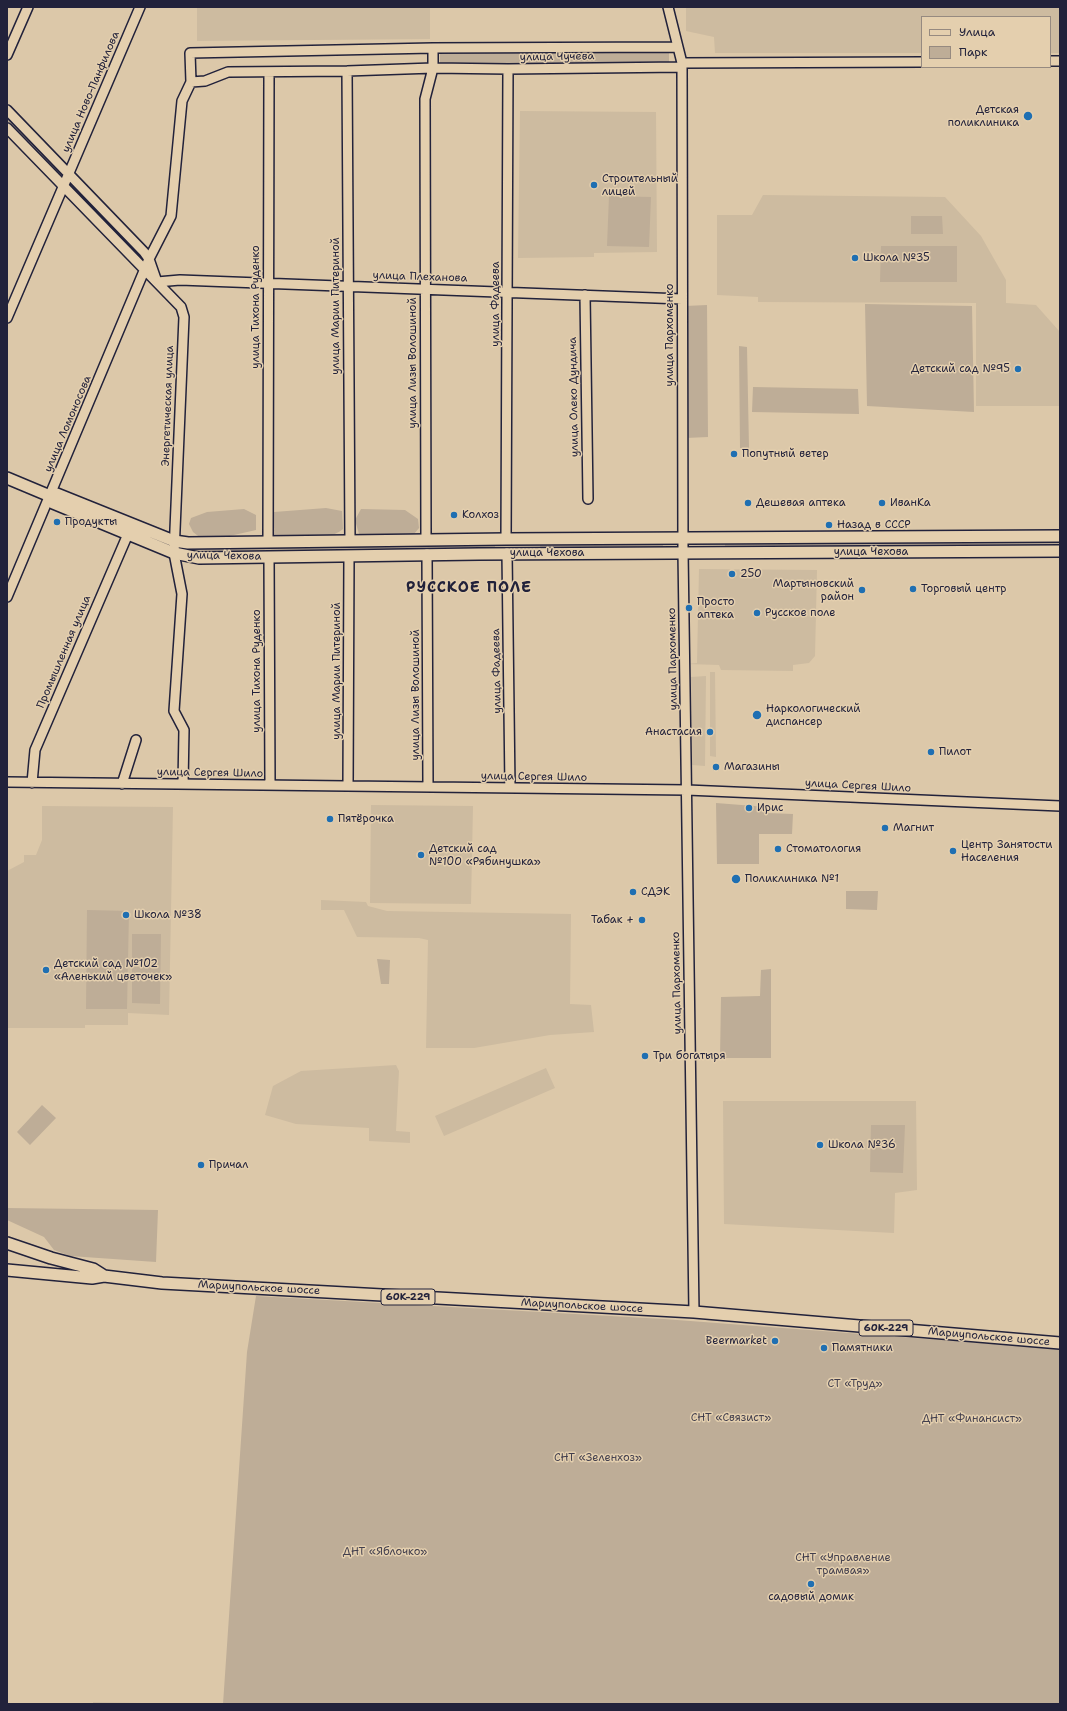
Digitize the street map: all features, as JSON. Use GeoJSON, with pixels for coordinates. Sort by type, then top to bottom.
{"type":"FeatureCollection","features":[{"type":"Feature","properties":{"kind":"main road","name":"улица Чехова"},"geometry":{"type":"LineString","coordinates":[[7,478],[50,496],[57,494],[174,541],[188,544],[506,539],[1060,536]]}},
{"type":"Feature","properties":{"kind":"main road","name":"улица Чехова"},"geometry":{"type":"LineString","coordinates":[[50,496],[52,503],[174,553],[199,558],[507,553],[1060,551]]}},
{"type":"Feature","properties":{"kind":"main road"},"geometry":{"type":"LineString","coordinates":[[506,539],[507,553]]}},
{"type":"Feature","properties":{"kind":"main road","name":"Мариупольское шоссе"},"geometry":{"type":"LineString","coordinates":[[7,1243],[51,1258],[93,1269],[104,1276]]}},
{"type":"Feature","properties":{"kind":"main road","name":"Мариупольское шоссе"},"geometry":{"type":"LineString","coordinates":[[7,1270],[92,1278],[104,1276],[162,1283],[694,1312],[1060,1343]]}},
{"type":"Feature","properties":{"kind":"street"},"geometry":{"type":"LineString","coordinates":[[7,55],[28,7]]}},
{"type":"Feature","properties":{"kind":"street","name":"улица Ново-Панфилова"},"geometry":{"type":"LineString","coordinates":[[7,318],[140,7]]}},
{"type":"Feature","properties":{"kind":"street","name":"улица Пархоменко"},"geometry":{"type":"LineString","coordinates":[[668,7],[682,65],[683,552],[694,1312]]}},
{"type":"Feature","properties":{"kind":"street","name":"улица Чучева"},"geometry":{"type":"LineString","coordinates":[[678,46],[433,48],[190,53],[192,82],[205,81],[228,72],[921,62]]}},
{"type":"Feature","properties":{"kind":"street"},"geometry":{"type":"LineString","coordinates":[[433,48],[433,68]]}},
{"type":"Feature","properties":{"kind":"street","name":"улица Лизы Волошиной"},"geometry":{"type":"LineString","coordinates":[[426,540],[425,99],[433,68]]}},
{"type":"Feature","properties":{"kind":"street","name":"улица Фадеева"},"geometry":{"type":"LineString","coordinates":[[506,539],[508,69]]}},
{"type":"Feature","properties":{"kind":"street","name":"улица Марии Питериной"},"geometry":{"type":"LineString","coordinates":[[347,71],[347,286],[350,541]]}},
{"type":"Feature","properties":{"kind":"street","name":"улица Тихона Руденко"},"geometry":{"type":"LineString","coordinates":[[268,542],[269,72]]}},
{"type":"Feature","properties":{"kind":"street","name":"улица Ломоносова"},"geometry":{"type":"LineString","coordinates":[[7,597],[149,259],[170,216],[182,101],[192,82]]}},
{"type":"Feature","properties":{"kind":"street","name":"Энергетическая улица"},"geometry":{"type":"LineString","coordinates":[[7,110],[149,259],[157,282]]}},
{"type":"Feature","properties":{"kind":"street","name":"Энергетическая улица"},"geometry":{"type":"LineString","coordinates":[[7,128],[181,307],[184,317],[174,553]]}},
{"type":"Feature","properties":{"kind":"street","name":"улица Плеханова"},"geometry":{"type":"LineString","coordinates":[[157,282],[180,280],[682,299]]}},
{"type":"Feature","properties":{"kind":"street","name":"улица Олеко Дундича"},"geometry":{"type":"LineString","coordinates":[[585,295],[588,499]]}},
{"type":"Feature","properties":{"kind":"street","name":"Промышленная улица"},"geometry":{"type":"LineString","coordinates":[[32,783],[35,750],[128,534]]}},
{"type":"Feature","properties":{"kind":"street"},"geometry":{"type":"LineString","coordinates":[[174,553],[182,594],[174,711],[184,730],[183,784]]}},
{"type":"Feature","properties":{"kind":"street","name":"улица Фадеева"},"geometry":{"type":"LineString","coordinates":[[507,553],[510,788]]}},
{"type":"Feature","properties":{"kind":"street","name":"улица Лизы Волошиной"},"geometry":{"type":"LineString","coordinates":[[427,554],[428,787]]}},
{"type":"Feature","properties":{"kind":"street","name":"улица Марии Питериной"},"geometry":{"type":"LineString","coordinates":[[348,786],[349,556]]}},
{"type":"Feature","properties":{"kind":"street","name":"улица Тихона Руденко"},"geometry":{"type":"LineString","coordinates":[[269,557],[270,785]]}},
{"type":"Feature","properties":{"kind":"street"},"geometry":{"type":"LineString","coordinates":[[122,784],[136,740]]}},
{"type":"Feature","properties":{"kind":"street","name":"улица Сергея Шило"},"geometry":{"type":"LineString","coordinates":[[7,782],[687,790],[1060,806]]}},
{"type":"Feature","properties":{"kind":"shaded area"},"geometry":{"type":"Polygon","coordinates":[[[197,7],[430,7],[430,39],[197,41],[197,7]]]}},
{"type":"Feature","properties":{"kind":"shaded area"},"geometry":{"type":"Polygon","coordinates":[[[686,7],[1060,7],[1060,53],[1051,53],[1051,16],[921,16],[921,53],[715,53],[714,37],[686,31],[686,7]]]}},
{"type":"Feature","properties":{"kind":"shaded area","name":"Строительный лицей"},"geometry":{"type":"Polygon","coordinates":[[[520,111],[656,112],[657,252],[594,253],[594,257],[518,258],[520,111]]]}},
{"type":"Feature","properties":{"kind":"shaded area","name":"Школа №35"},"geometry":{"type":"Polygon","coordinates":[[[763,195],[945,197],[981,236],[1006,280],[1006,303],[1036,305],[1060,332],[1060,406],[976,406],[976,303],[758,302],[758,297],[717,295],[717,215],[752,215],[763,195]]]}},
{"type":"Feature","properties":{"kind":"shaded area","name":"Русское поле"},"geometry":{"type":"Polygon","coordinates":[[[699,569],[817,570],[815,656],[809,663],[793,665],[793,671],[721,670],[719,665],[687,664],[697,663],[699,569]]]}},
{"type":"Feature","properties":{"kind":"shaded area"},"geometry":{"type":"Polygon","coordinates":[[[710,672],[715,672],[716,757],[710,756],[710,672]]]}},
{"type":"Feature","properties":{"kind":"shaded area"},"geometry":{"type":"Polygon","coordinates":[[[706,676],[705,766],[692,765],[691,677],[706,676]]]}},
{"type":"Feature","properties":{"kind":"shaded area","name":"Детский сад №100 «Рябинушка»"},"geometry":{"type":"Polygon","coordinates":[[[371,805],[473,806],[471,904],[370,903],[371,805]]]}},
{"type":"Feature","properties":{"kind":"shaded area","name":"Школа №38"},"geometry":{"type":"Polygon","coordinates":[[[42,806],[173,807],[169,1015],[128,1013],[128,1025],[85,1025],[85,1028],[7,1028],[7,871],[24,862],[24,855],[36,855],[42,840],[42,806]]]}},
{"type":"Feature","properties":{"kind":"shaded area"},"geometry":{"type":"Polygon","coordinates":[[[321,900],[366,902],[368,906],[387,911],[571,914],[570,1004],[591,1005],[594,1032],[550,1035],[474,1048],[426,1048],[428,940],[419,938],[357,937],[344,910],[321,910],[321,900]]]}},
{"type":"Feature","properties":{"kind":"shaded area"},"geometry":{"type":"Polygon","coordinates":[[[396,1065],[399,1071],[396,1131],[410,1132],[410,1143],[369,1141],[369,1128],[296,1124],[265,1115],[273,1086],[301,1071],[396,1065]]]}},
{"type":"Feature","properties":{"kind":"shaded area"},"geometry":{"type":"Polygon","coordinates":[[[546,1068],[555,1088],[444,1136],[435,1116],[546,1068]]]}},
{"type":"Feature","properties":{"kind":"shaded area","name":"Школа №36"},"geometry":{"type":"Polygon","coordinates":[[[723,1101],[916,1101],[917,1190],[895,1193],[894,1233],[724,1224],[723,1101]]]}},
{"type":"Feature","properties":{"kind":"shaded area"},"geometry":{"type":"Polygon","coordinates":[[[93,1702],[191,1704],[93,1704],[93,1702]]]}},
{"type":"Feature","properties":{"kind":"green space"},"geometry":{"type":"Polygon","coordinates":[[[669,51],[669,62],[440,65],[440,54],[669,51]]]}},
{"type":"Feature","properties":{"kind":"green space"},"geometry":{"type":"Polygon","coordinates":[[[7,115],[63,173],[59,177],[7,123],[7,115]]]}},
{"type":"Feature","properties":{"kind":"green space"},"geometry":{"type":"Polygon","coordinates":[[[74,185],[142,254],[137,258],[70,189],[74,185]]]}},
{"type":"Feature","properties":{"kind":"green space"},"geometry":{"type":"Polygon","coordinates":[[[609,196],[651,197],[649,247],[607,246],[609,196]]]}},
{"type":"Feature","properties":{"kind":"green space"},"geometry":{"type":"Polygon","coordinates":[[[911,216],[942,216],[943,234],[911,234],[911,216]]]}},
{"type":"Feature","properties":{"kind":"green space"},"geometry":{"type":"Polygon","coordinates":[[[881,246],[957,246],[957,282],[880,282],[881,246]]]}},
{"type":"Feature","properties":{"kind":"green space"},"geometry":{"type":"Polygon","coordinates":[[[865,304],[972,306],[974,412],[867,406],[865,304]]]}},
{"type":"Feature","properties":{"kind":"green space"},"geometry":{"type":"Polygon","coordinates":[[[707,305],[708,437],[686,438],[685,306],[707,305]]]}},
{"type":"Feature","properties":{"kind":"green space"},"geometry":{"type":"Polygon","coordinates":[[[739,346],[747,347],[749,448],[740,448],[739,346]]]}},
{"type":"Feature","properties":{"kind":"green space"},"geometry":{"type":"Polygon","coordinates":[[[753,387],[858,389],[859,414],[752,412],[753,387]]]}},
{"type":"Feature","properties":{"kind":"green space"},"geometry":{"type":"Polygon","coordinates":[[[326,508],[342,511],[343,529],[327,537],[300,539],[274,536],[268,529],[274,512],[326,508]]]}},
{"type":"Feature","properties":{"kind":"green space"},"geometry":{"type":"Polygon","coordinates":[[[244,509],[256,515],[256,530],[225,537],[202,539],[193,532],[189,524],[191,518],[207,512],[244,509]]]}},
{"type":"Feature","properties":{"kind":"green space"},"geometry":{"type":"Polygon","coordinates":[[[361,509],[405,510],[418,519],[419,528],[414,534],[387,536],[359,534],[355,520],[361,509]]]}},
{"type":"Feature","properties":{"kind":"green space"},"geometry":{"type":"Polygon","coordinates":[[[1060,539],[1060,547],[725,549],[725,541],[1060,539]]]}},
{"type":"Feature","properties":{"kind":"green space"},"geometry":{"type":"Polygon","coordinates":[[[540,543],[663,543],[663,549],[540,549],[540,543]]]}},
{"type":"Feature","properties":{"kind":"green space"},"geometry":{"type":"Polygon","coordinates":[[[495,544],[495,550],[198,554],[179,550],[180,547],[495,544]]]}},
{"type":"Feature","properties":{"kind":"green space"},"geometry":{"type":"Polygon","coordinates":[[[716,803],[767,807],[767,813],[793,814],[792,834],[759,834],[759,864],[717,864],[716,803]]]}},
{"type":"Feature","properties":{"kind":"green space"},"geometry":{"type":"Polygon","coordinates":[[[846,891],[878,891],[877,910],[846,909],[846,891]]]}},
{"type":"Feature","properties":{"kind":"green space"},"geometry":{"type":"Polygon","coordinates":[[[87,910],[129,911],[127,1009],[86,1009],[87,910]]]}},
{"type":"Feature","properties":{"kind":"green space"},"geometry":{"type":"Polygon","coordinates":[[[132,934],[161,934],[160,1004],[132,1003],[132,934]]]}},
{"type":"Feature","properties":{"kind":"green space"},"geometry":{"type":"Polygon","coordinates":[[[377,959],[390,960],[389,984],[381,984],[377,959]]]}},
{"type":"Feature","properties":{"kind":"green space"},"geometry":{"type":"Polygon","coordinates":[[[771,969],[771,1058],[720,1058],[721,997],[760,996],[761,970],[771,969]]]}},
{"type":"Feature","properties":{"kind":"green space"},"geometry":{"type":"Polygon","coordinates":[[[42,1105],[56,1118],[30,1145],[17,1132],[42,1105]]]}},
{"type":"Feature","properties":{"kind":"green space"},"geometry":{"type":"Polygon","coordinates":[[[871,1125],[905,1125],[903,1173],[870,1172],[871,1125]]]}},
{"type":"Feature","properties":{"kind":"green space"},"geometry":{"type":"Polygon","coordinates":[[[7,1208],[158,1210],[156,1262],[70,1256],[54,1250],[44,1237],[7,1220],[7,1208]]]}},
{"type":"Feature","properties":{"kind":"green space"},"geometry":{"type":"Polygon","coordinates":[[[256,1296],[664,1319],[1060,1349],[1060,1704],[223,1704],[247,1352],[256,1296]]]}},
{"type":"Feature","properties":{"kind":"place","name":"Детская поликлиника"},"geometry":{"type":"Point","coordinates":[1028,116]}},
{"type":"Feature","properties":{"kind":"place","name":"Строительный лицей"},"geometry":{"type":"Point","coordinates":[594,185]}},
{"type":"Feature","properties":{"kind":"place","name":"Школа №35"},"geometry":{"type":"Point","coordinates":[855,258]}},
{"type":"Feature","properties":{"kind":"place","name":"Детский сад №95"},"geometry":{"type":"Point","coordinates":[1018,369]}},
{"type":"Feature","properties":{"kind":"place","name":"Попутный ветер"},"geometry":{"type":"Point","coordinates":[734,454]}},
{"type":"Feature","properties":{"kind":"place","name":"Дешевая аптека"},"geometry":{"type":"Point","coordinates":[748,503]}},
{"type":"Feature","properties":{"kind":"place","name":"ИванКа"},"geometry":{"type":"Point","coordinates":[882,503]}},
{"type":"Feature","properties":{"kind":"place","name":"Колхоз"},"geometry":{"type":"Point","coordinates":[454,515]}},
{"type":"Feature","properties":{"kind":"place","name":"Продукты"},"geometry":{"type":"Point","coordinates":[57,522]}},
{"type":"Feature","properties":{"kind":"place","name":"Назад в СССР"},"geometry":{"type":"Point","coordinates":[829,525]}},
{"type":"Feature","properties":{"kind":"place","name":"250"},"geometry":{"type":"Point","coordinates":[732,574]}},
{"type":"Feature","properties":{"kind":"place","name":"Торговый центр"},"geometry":{"type":"Point","coordinates":[913,589]}},
{"type":"Feature","properties":{"kind":"place","name":"Мартыновский район"},"geometry":{"type":"Point","coordinates":[862,590]}},
{"type":"Feature","properties":{"kind":"place","name":"Просто аптека"},"geometry":{"type":"Point","coordinates":[689,608]}},
{"type":"Feature","properties":{"kind":"place","name":"Русское поле"},"geometry":{"type":"Point","coordinates":[757,613]}},
{"type":"Feature","properties":{"kind":"place","name":"Наркологический диспансер"},"geometry":{"type":"Point","coordinates":[757,715]}},
{"type":"Feature","properties":{"kind":"place","name":"Анастасия"},"geometry":{"type":"Point","coordinates":[710,732]}},
{"type":"Feature","properties":{"kind":"place","name":"Пилот"},"geometry":{"type":"Point","coordinates":[931,752]}},
{"type":"Feature","properties":{"kind":"place","name":"Магазины"},"geometry":{"type":"Point","coordinates":[716,767]}},
{"type":"Feature","properties":{"kind":"place","name":"Ирис"},"geometry":{"type":"Point","coordinates":[749,808]}},
{"type":"Feature","properties":{"kind":"place","name":"Пятёрочка"},"geometry":{"type":"Point","coordinates":[330,819]}},
{"type":"Feature","properties":{"kind":"place","name":"Магнит"},"geometry":{"type":"Point","coordinates":[885,828]}},
{"type":"Feature","properties":{"kind":"place","name":"Стоматология"},"geometry":{"type":"Point","coordinates":[778,849]}},
{"type":"Feature","properties":{"kind":"place","name":"Центр Занятости Населения"},"geometry":{"type":"Point","coordinates":[953,851]}},
{"type":"Feature","properties":{"kind":"place","name":"Детский сад №100 «Рябинушка»"},"geometry":{"type":"Point","coordinates":[421,855]}},
{"type":"Feature","properties":{"kind":"place","name":"Поликлиника №1"},"geometry":{"type":"Point","coordinates":[736,879]}},
{"type":"Feature","properties":{"kind":"place","name":"СДЭК"},"geometry":{"type":"Point","coordinates":[633,892]}},
{"type":"Feature","properties":{"kind":"place","name":"Школа №38"},"geometry":{"type":"Point","coordinates":[126,915]}},
{"type":"Feature","properties":{"kind":"place","name":"Табак +"},"geometry":{"type":"Point","coordinates":[642,920]}},
{"type":"Feature","properties":{"kind":"place","name":"Детский сад №102 «Аленький цветочек»"},"geometry":{"type":"Point","coordinates":[46,970]}},
{"type":"Feature","properties":{"kind":"place","name":"Три богатыря"},"geometry":{"type":"Point","coordinates":[645,1056]}},
{"type":"Feature","properties":{"kind":"place","name":"Школа №36"},"geometry":{"type":"Point","coordinates":[820,1145]}},
{"type":"Feature","properties":{"kind":"place","name":"Причал"},"geometry":{"type":"Point","coordinates":[201,1165]}},
{"type":"Feature","properties":{"kind":"place","name":"Beermarket"},"geometry":{"type":"Point","coordinates":[775,1341]}},
{"type":"Feature","properties":{"kind":"place","name":"Памятники"},"geometry":{"type":"Point","coordinates":[824,1348]}},
{"type":"Feature","properties":{"kind":"place","name":"садовый домик"},"geometry":{"type":"Point","coordinates":[811,1584]}},
{"type":"Feature","properties":{"kind":"district","name":"РУССКОЕ ПОЛЕ"},"geometry":{"type":"Point","coordinates":[469,588]}},
{"type":"Feature","properties":{"kind":"park label","name":"СТ «Труд»"},"geometry":{"type":"Point","coordinates":[855,1384]}},
{"type":"Feature","properties":{"kind":"park label","name":"СНТ «Связист»"},"geometry":{"type":"Point","coordinates":[731,1418]}},
{"type":"Feature","properties":{"kind":"park label","name":"ДНТ «Финансист»"},"geometry":{"type":"Point","coordinates":[972,1419]}},
{"type":"Feature","properties":{"kind":"park label","name":"СНТ «Зеленхоз»"},"geometry":{"type":"Point","coordinates":[598,1458]}},
{"type":"Feature","properties":{"kind":"park label","name":"ДНТ «Яблочко»"},"geometry":{"type":"Point","coordinates":[385,1552]}},
{"type":"Feature","properties":{"kind":"park label","name":"СНТ «Управление трамвая»"},"geometry":{"type":"Point","coordinates":[843,1564]}}]}
